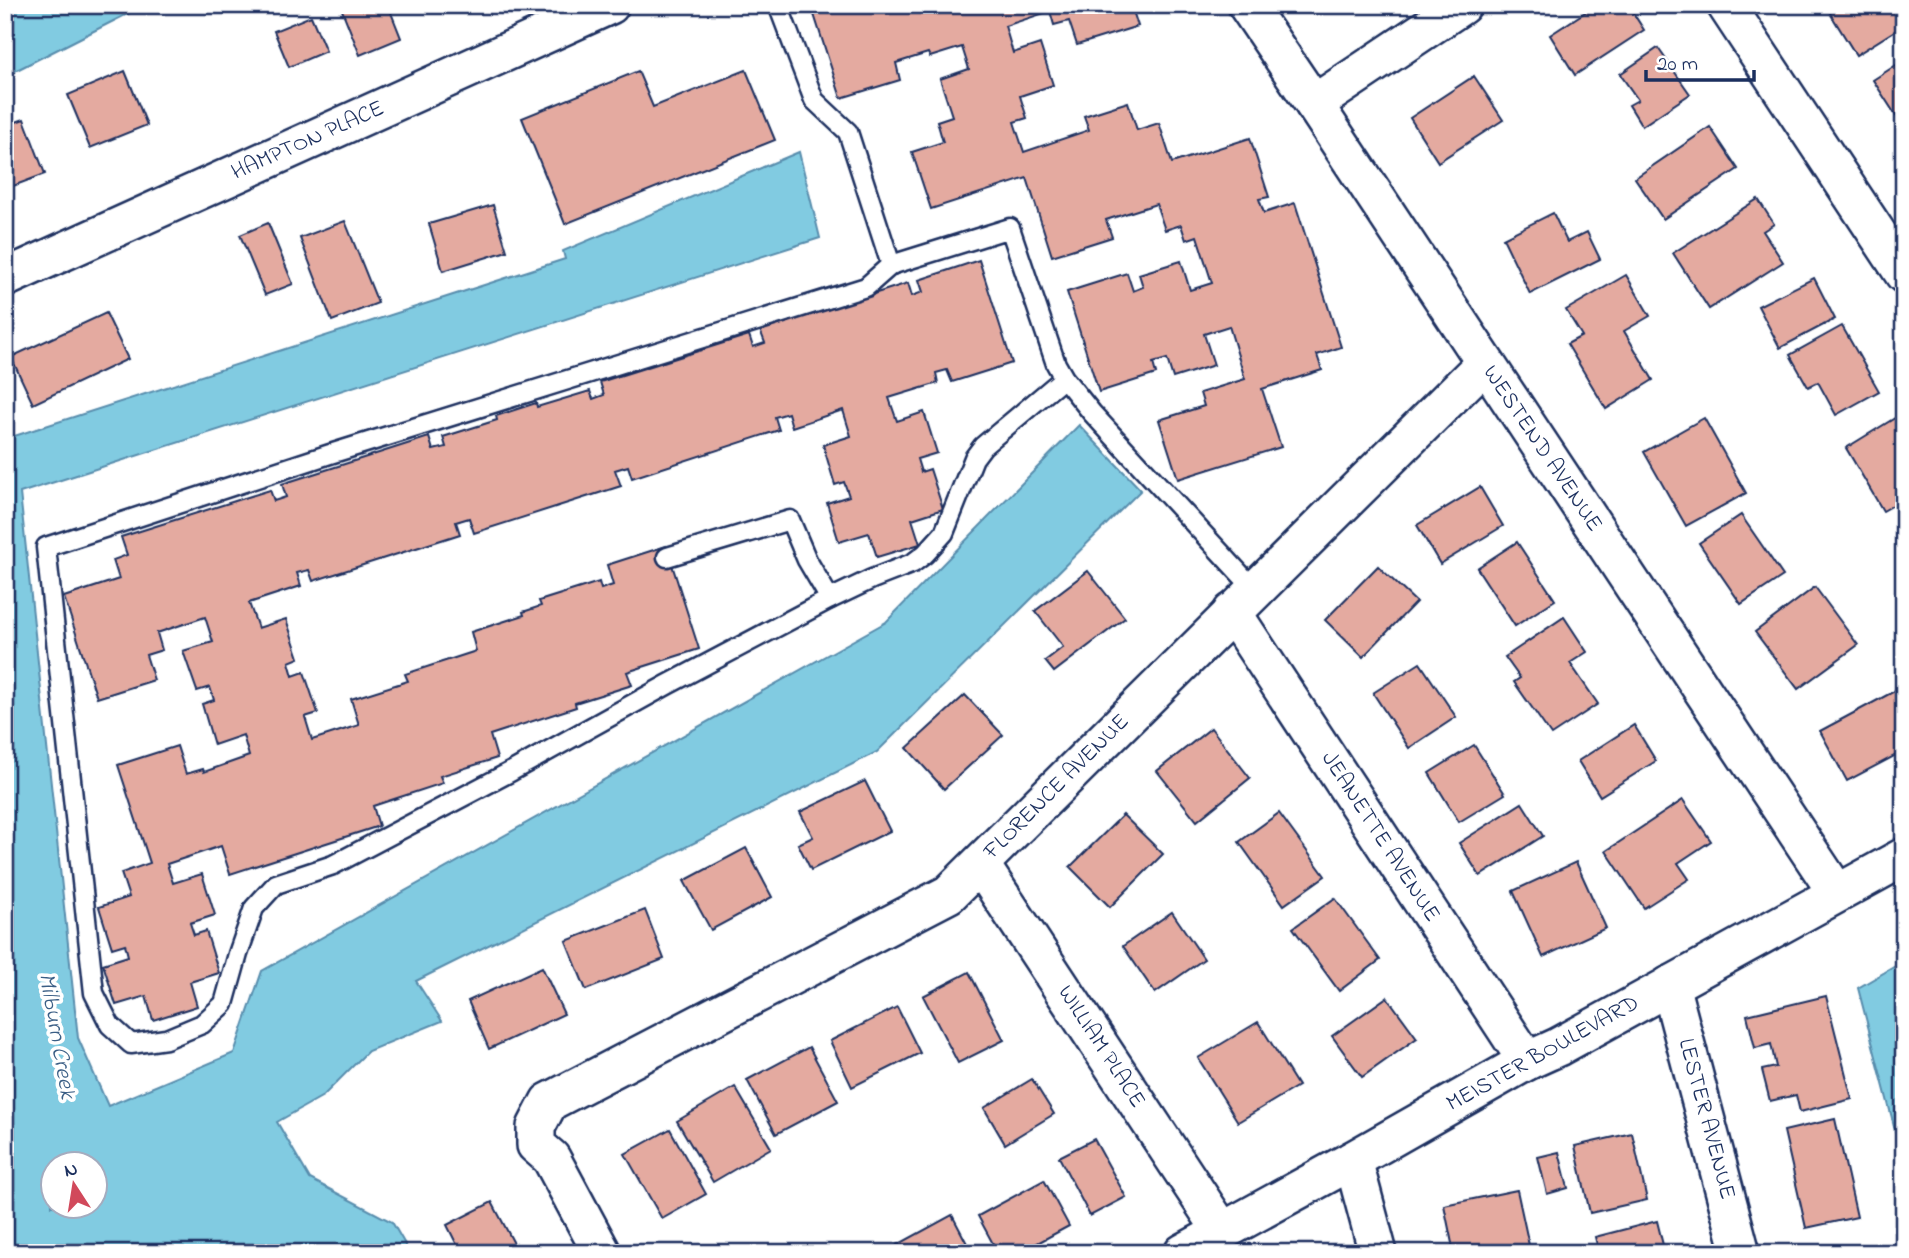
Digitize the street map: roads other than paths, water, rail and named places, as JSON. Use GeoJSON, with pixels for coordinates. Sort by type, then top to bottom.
{"type":"FeatureCollection","features":[{"type":"Feature","properties":{"kind":"street","name":"HAMPTON PLACE"},"geometry":{"type":"LineString","coordinates":[[5,278],[610,5]]}},
{"type":"Feature","properties":{"kind":"street","name":"WESTEND AVENUE"},"geometry":{"type":"LineString","coordinates":[[1247,5],[1837,893]]}},
{"type":"Feature","properties":{"kind":"street"},"geometry":{"type":"LineString","coordinates":[[1314,104],[1462,5]]}},
{"type":"Feature","properties":{"kind":"street"},"geometry":{"type":"LineString","coordinates":[[1726,5],[1904,274]]}},
{"type":"Feature","properties":{"kind":"street","name":"FLORENCE AVENUE"},"geometry":{"type":"LineString","coordinates":[[601,1253],[551,1158],[536,1145],[536,1127],[549,1102],[948,894],[1485,363]]}},
{"type":"Feature","properties":{"kind":"street","name":"JEANETTE AVENUE"},"geometry":{"type":"LineString","coordinates":[[1243,601],[1527,1061]]}},
{"type":"Feature","properties":{"kind":"street","name":"MEISTER BOULEVARD"},"geometry":{"type":"LineString","coordinates":[[1183,1253],[1527,1061],[1558,1047],[1904,857]]}},
{"type":"Feature","properties":{"kind":"street","name":"WILLIAM PLACE"},"geometry":{"type":"LineString","coordinates":[[980,864],[1222,1231]]}},
{"type":"Feature","properties":{"kind":"street","name":"LESTER AVENUE"},"geometry":{"type":"LineString","coordinates":[[1670,985],[1741,1253]]}},
{"type":"Feature","properties":{"kind":"street"},"geometry":{"type":"LineString","coordinates":[[1353,1160],[1378,1253]]}},
{"type":"Feature","properties":{"kind":"lane"},"geometry":{"type":"LineString","coordinates":[[778,5],[814,100],[848,132],[891,265]]}},
{"type":"Feature","properties":{"kind":"lane"},"geometry":{"type":"LineString","coordinates":[[1064,378],[983,446],[974,458],[944,533],[913,563],[830,599],[333,865],[276,884],[254,908],[224,1004],[202,1024],[166,1039],[131,1044],[110,1025],[94,993],[46,547],[330,454],[866,287],[891,265],[1010,228],[1056,364],[1064,378],[1243,601]]}},
{"type":"Feature","properties":{"kind":"lane"},"geometry":{"type":"LineString","coordinates":[[667,557],[790,520],[807,560],[830,599]]}},
{"type":"Feature","properties":{"kind":"water"},"geometry":{"type":"Polygon","coordinates":[[[20,5],[145,5],[5,76],[5,13],[20,5]]]}},
{"type":"Feature","properties":{"kind":"water","name":"Milburn Creek"},"geometry":{"type":"Polygon","coordinates":[[[799,152],[820,238],[20,493],[78,1038],[108,1106],[234,1053],[262,971],[886,622],[1079,425],[1141,490],[877,752],[416,981],[442,1021],[368,1051],[323,1096],[277,1122],[310,1179],[392,1222],[410,1253],[28,1253],[5,1242],[5,439],[565,259],[563,251],[799,152]]]}},
{"type":"Feature","properties":{"kind":"water"},"geometry":{"type":"Polygon","coordinates":[[[1904,961],[1904,1164],[1858,988],[1904,961]]]}}]}
